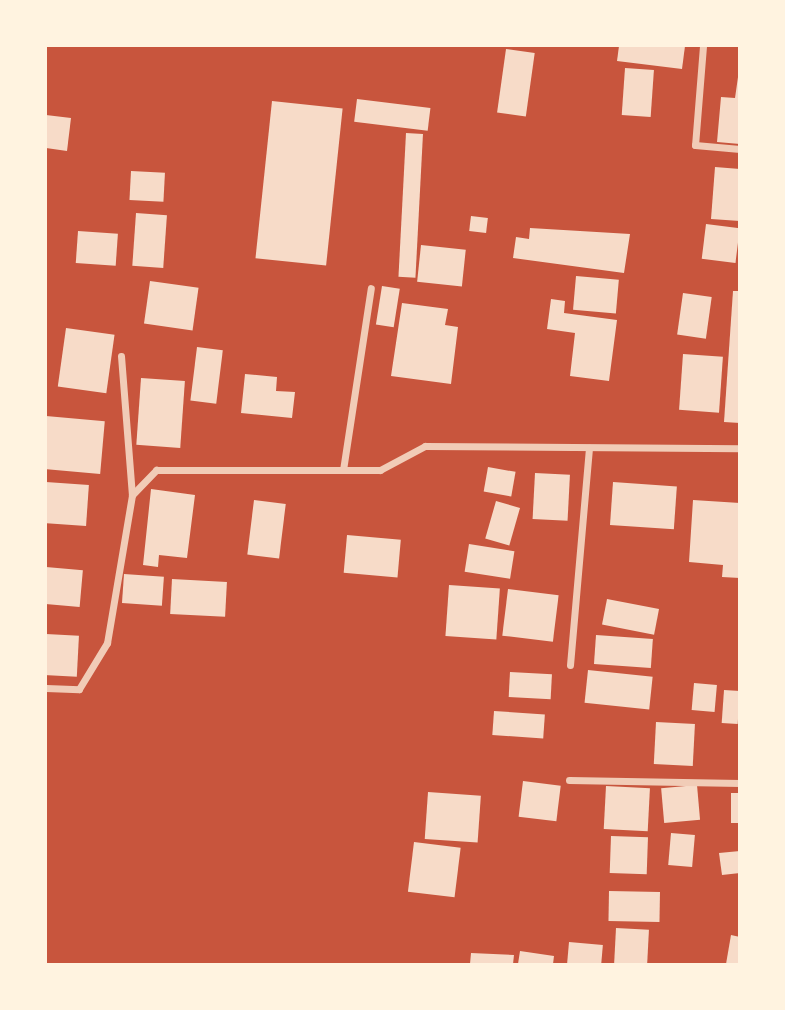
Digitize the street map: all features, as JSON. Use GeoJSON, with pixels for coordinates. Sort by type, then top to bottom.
{"type":"FeatureCollection","features":[{"type":"Feature","properties":{"kind":"street"},"geometry":{"type":"LineString","coordinates":[[703,46],[695,145],[740,149]]}},
{"type":"Feature","properties":{"kind":"street"},"geometry":{"type":"LineString","coordinates":[[343,470],[371,288]]}},
{"type":"Feature","properties":{"kind":"street"},"geometry":{"type":"LineString","coordinates":[[46,688],[79,689],[107,643],[132,495],[121,356]]}},
{"type":"Feature","properties":{"kind":"street"},"geometry":{"type":"LineString","coordinates":[[132,495],[156,470],[380,470],[425,446],[740,449]]}},
{"type":"Feature","properties":{"kind":"street"},"geometry":{"type":"LineString","coordinates":[[570,664],[589,448]]}},
{"type":"Feature","properties":{"kind":"street"},"geometry":{"type":"LineString","coordinates":[[569,780],[740,783]]}},
{"type":"Feature","properties":{"kind":"building"},"geometry":{"type":"Polygon","coordinates":[[[619,46],[685,46],[682,69],[617,61],[619,46]]]}},
{"type":"Feature","properties":{"kind":"building"},"geometry":{"type":"Polygon","coordinates":[[[506,49],[535,53],[526,116],[497,112],[506,49]]]}},
{"type":"Feature","properties":{"kind":"building"},"geometry":{"type":"Polygon","coordinates":[[[740,63],[740,144],[717,142],[721,97],[735,98],[740,63]]]}},
{"type":"Feature","properties":{"kind":"building"},"geometry":{"type":"Polygon","coordinates":[[[625,68],[654,70],[651,117],[622,115],[625,68]]]}},
{"type":"Feature","properties":{"kind":"building"},"geometry":{"type":"Polygon","coordinates":[[[357,99],[430,108],[428,131],[354,122],[357,99]]]}},
{"type":"Feature","properties":{"kind":"building"},"geometry":{"type":"Polygon","coordinates":[[[272,101],[343,108],[326,266],[255,258],[272,101]]]}},
{"type":"Feature","properties":{"kind":"building"},"geometry":{"type":"Polygon","coordinates":[[[46,115],[71,118],[67,151],[46,148],[46,115]]]}},
{"type":"Feature","properties":{"kind":"building"},"geometry":{"type":"Polygon","coordinates":[[[406,133],[423,134],[415,278],[398,277],[406,133]]]}},
{"type":"Feature","properties":{"kind":"building"},"geometry":{"type":"Polygon","coordinates":[[[715,167],[740,169],[740,221],[711,219],[715,167]]]}},
{"type":"Feature","properties":{"kind":"building"},"geometry":{"type":"Polygon","coordinates":[[[131,171],[165,173],[163,202],[129,200],[131,171]]]}},
{"type":"Feature","properties":{"kind":"building"},"geometry":{"type":"Polygon","coordinates":[[[136,213],[167,215],[163,268],[132,266],[136,213]]]}},
{"type":"Feature","properties":{"kind":"building"},"geometry":{"type":"Polygon","coordinates":[[[471,216],[488,218],[486,233],[469,231],[471,216]]]}},
{"type":"Feature","properties":{"kind":"building"},"geometry":{"type":"Polygon","coordinates":[[[706,224],[740,228],[735,263],[702,259],[706,224]]]}},
{"type":"Feature","properties":{"kind":"building"},"geometry":{"type":"Polygon","coordinates":[[[530,228],[630,234],[624,273],[513,258],[516,237],[529,239],[530,228]]]}},
{"type":"Feature","properties":{"kind":"building"},"geometry":{"type":"Polygon","coordinates":[[[78,231],[118,234],[116,266],[76,263],[78,231]]]}},
{"type":"Feature","properties":{"kind":"building"},"geometry":{"type":"Polygon","coordinates":[[[421,245],[466,250],[462,287],[417,282],[421,245]]]}},
{"type":"Feature","properties":{"kind":"building"},"geometry":{"type":"Polygon","coordinates":[[[576,276],[619,280],[616,314],[573,310],[576,276]]]}},
{"type":"Feature","properties":{"kind":"building"},"geometry":{"type":"Polygon","coordinates":[[[150,281],[199,288],[193,330],[144,324],[150,281]]]}},
{"type":"Feature","properties":{"kind":"building"},"geometry":{"type":"Polygon","coordinates":[[[382,286],[400,289],[394,327],[376,325],[382,286]]]}},
{"type":"Feature","properties":{"kind":"building"},"geometry":{"type":"Polygon","coordinates":[[[733,291],[740,291],[740,423],[724,422],[733,291]]]}},
{"type":"Feature","properties":{"kind":"building"},"geometry":{"type":"Polygon","coordinates":[[[683,293],[712,297],[706,339],[677,335],[683,293]]]}},
{"type":"Feature","properties":{"kind":"building"},"geometry":{"type":"Polygon","coordinates":[[[551,299],[565,301],[564,313],[617,320],[609,381],[570,376],[575,333],[547,329],[551,299]]]}},
{"type":"Feature","properties":{"kind":"building"},"geometry":{"type":"Polygon","coordinates":[[[402,303],[448,309],[445,325],[458,327],[451,384],[391,376],[402,303]]]}},
{"type":"Feature","properties":{"kind":"building"},"geometry":{"type":"Polygon","coordinates":[[[66,328],[115,335],[106,393],[58,386],[66,328]]]}},
{"type":"Feature","properties":{"kind":"building"},"geometry":{"type":"Polygon","coordinates":[[[197,347],[223,350],[216,404],[190,401],[197,347]]]}},
{"type":"Feature","properties":{"kind":"building"},"geometry":{"type":"Polygon","coordinates":[[[683,354],[723,357],[719,413],[679,410],[683,354]]]}},
{"type":"Feature","properties":{"kind":"building"},"geometry":{"type":"Polygon","coordinates":[[[245,374],[277,377],[276,391],[295,392],[292,418],[241,413],[245,374]]]}},
{"type":"Feature","properties":{"kind":"building"},"geometry":{"type":"Polygon","coordinates":[[[141,378],[185,381],[180,448],[136,445],[141,378]]]}},
{"type":"Feature","properties":{"kind":"building"},"geometry":{"type":"Polygon","coordinates":[[[46,416],[105,421],[100,474],[46,469],[46,416]]]}},
{"type":"Feature","properties":{"kind":"building"},"geometry":{"type":"Polygon","coordinates":[[[488,467],[516,472],[511,496],[484,492],[488,467]]]}},
{"type":"Feature","properties":{"kind":"building"},"geometry":{"type":"Polygon","coordinates":[[[535,473],[570,475],[568,521],[533,519],[535,473]]]}},
{"type":"Feature","properties":{"kind":"building"},"geometry":{"type":"Polygon","coordinates":[[[46,482],[89,485],[86,526],[46,523],[46,482]]]}},
{"type":"Feature","properties":{"kind":"building"},"geometry":{"type":"Polygon","coordinates":[[[613,482],[677,486],[674,529],[610,525],[613,482]]]}},
{"type":"Feature","properties":{"kind":"building"},"geometry":{"type":"Polygon","coordinates":[[[151,489],[195,495],[187,558],[159,555],[158,567],[143,565],[151,489]]]}},
{"type":"Feature","properties":{"kind":"building"},"geometry":{"type":"Polygon","coordinates":[[[254,500],[286,504],[279,558],[247,555],[254,500]]]}},
{"type":"Feature","properties":{"kind":"building"},"geometry":{"type":"Polygon","coordinates":[[[693,500],[740,503],[740,578],[722,577],[723,565],[689,562],[693,500]]]}},
{"type":"Feature","properties":{"kind":"building"},"geometry":{"type":"Polygon","coordinates":[[[496,501],[520,508],[509,545],[485,538],[496,501]]]}},
{"type":"Feature","properties":{"kind":"building"},"geometry":{"type":"Polygon","coordinates":[[[347,535],[401,540],[397,578],[344,573],[347,535]]]}},
{"type":"Feature","properties":{"kind":"building"},"geometry":{"type":"Polygon","coordinates":[[[469,544],[514,551],[510,579],[465,572],[469,544]]]}},
{"type":"Feature","properties":{"kind":"building"},"geometry":{"type":"Polygon","coordinates":[[[46,567],[83,570],[80,607],[46,604],[46,567]]]}},
{"type":"Feature","properties":{"kind":"building"},"geometry":{"type":"Polygon","coordinates":[[[124,574],[164,577],[162,606],[122,603],[124,574]]]}},
{"type":"Feature","properties":{"kind":"building"},"geometry":{"type":"Polygon","coordinates":[[[172,579],[227,582],[225,617],[170,614],[172,579]]]}},
{"type":"Feature","properties":{"kind":"building"},"geometry":{"type":"Polygon","coordinates":[[[449,585],[500,589],[496,639],[445,636],[449,585]]]}},
{"type":"Feature","properties":{"kind":"building"},"geometry":{"type":"Polygon","coordinates":[[[508,589],[559,595],[553,642],[502,636],[508,589]]]}},
{"type":"Feature","properties":{"kind":"building"},"geometry":{"type":"Polygon","coordinates":[[[607,599],[659,609],[654,635],[602,625],[607,599]]]}},
{"type":"Feature","properties":{"kind":"building"},"geometry":{"type":"Polygon","coordinates":[[[46,634],[79,636],[77,677],[46,675],[46,634]]]}},
{"type":"Feature","properties":{"kind":"building"},"geometry":{"type":"Polygon","coordinates":[[[596,635],[653,639],[651,668],[594,664],[596,635]]]}},
{"type":"Feature","properties":{"kind":"building"},"geometry":{"type":"Polygon","coordinates":[[[588,670],[653,677],[649,710],[585,703],[588,670]]]}},
{"type":"Feature","properties":{"kind":"building"},"geometry":{"type":"Polygon","coordinates":[[[510,672],[552,674],[551,699],[509,697],[510,672]]]}},
{"type":"Feature","properties":{"kind":"building"},"geometry":{"type":"Polygon","coordinates":[[[694,683],[717,685],[715,712],[692,710],[694,683]]]}},
{"type":"Feature","properties":{"kind":"building"},"geometry":{"type":"Polygon","coordinates":[[[724,690],[740,691],[738,724],[722,723],[724,690]]]}},
{"type":"Feature","properties":{"kind":"building"},"geometry":{"type":"Polygon","coordinates":[[[494,711],[545,715],[543,738],[492,735],[494,711]]]}},
{"type":"Feature","properties":{"kind":"building"},"geometry":{"type":"Polygon","coordinates":[[[656,722],[695,724],[693,766],[654,764],[656,722]]]}},
{"type":"Feature","properties":{"kind":"building"},"geometry":{"type":"Polygon","coordinates":[[[523,781],[561,786],[556,821],[519,817],[523,781]]]}},
{"type":"Feature","properties":{"kind":"building"},"geometry":{"type":"Polygon","coordinates":[[[697,785],[700,820],[664,823],[661,788],[697,785]]]}},
{"type":"Feature","properties":{"kind":"building"},"geometry":{"type":"Polygon","coordinates":[[[606,786],[650,788],[648,831],[604,829],[606,786]]]}},
{"type":"Feature","properties":{"kind":"building"},"geometry":{"type":"Polygon","coordinates":[[[428,792],[481,796],[478,843],[425,839],[428,792]]]}},
{"type":"Feature","properties":{"kind":"building"},"geometry":{"type":"Polygon","coordinates":[[[731,793],[740,793],[740,823],[731,823],[731,793]]]}},
{"type":"Feature","properties":{"kind":"building"},"geometry":{"type":"Polygon","coordinates":[[[671,833],[695,835],[692,867],[668,865],[671,833]]]}},
{"type":"Feature","properties":{"kind":"building"},"geometry":{"type":"Polygon","coordinates":[[[611,836],[648,837],[647,874],[610,873],[611,836]]]}},
{"type":"Feature","properties":{"kind":"building"},"geometry":{"type":"Polygon","coordinates":[[[414,842],[461,848],[455,897],[408,892],[414,842]]]}},
{"type":"Feature","properties":{"kind":"building"},"geometry":{"type":"Polygon","coordinates":[[[740,851],[740,873],[722,875],[719,853],[740,851]]]}},
{"type":"Feature","properties":{"kind":"building"},"geometry":{"type":"Polygon","coordinates":[[[609,891],[660,892],[659,922],[608,921],[609,891]]]}},
{"type":"Feature","properties":{"kind":"building"},"geometry":{"type":"Polygon","coordinates":[[[616,928],[649,930],[647,964],[614,964],[616,928]]]}},
{"type":"Feature","properties":{"kind":"building"},"geometry":{"type":"Polygon","coordinates":[[[731,935],[740,937],[740,964],[726,964],[731,935]]]}},
{"type":"Feature","properties":{"kind":"building"},"geometry":{"type":"Polygon","coordinates":[[[569,942],[603,945],[601,964],[567,964],[569,942]]]}},
{"type":"Feature","properties":{"kind":"building"},"geometry":{"type":"Polygon","coordinates":[[[520,951],[554,956],[553,964],[518,964],[520,951]]]}},
{"type":"Feature","properties":{"kind":"building"},"geometry":{"type":"Polygon","coordinates":[[[471,953],[514,955],[513,964],[470,964],[471,953]]]}}]}
